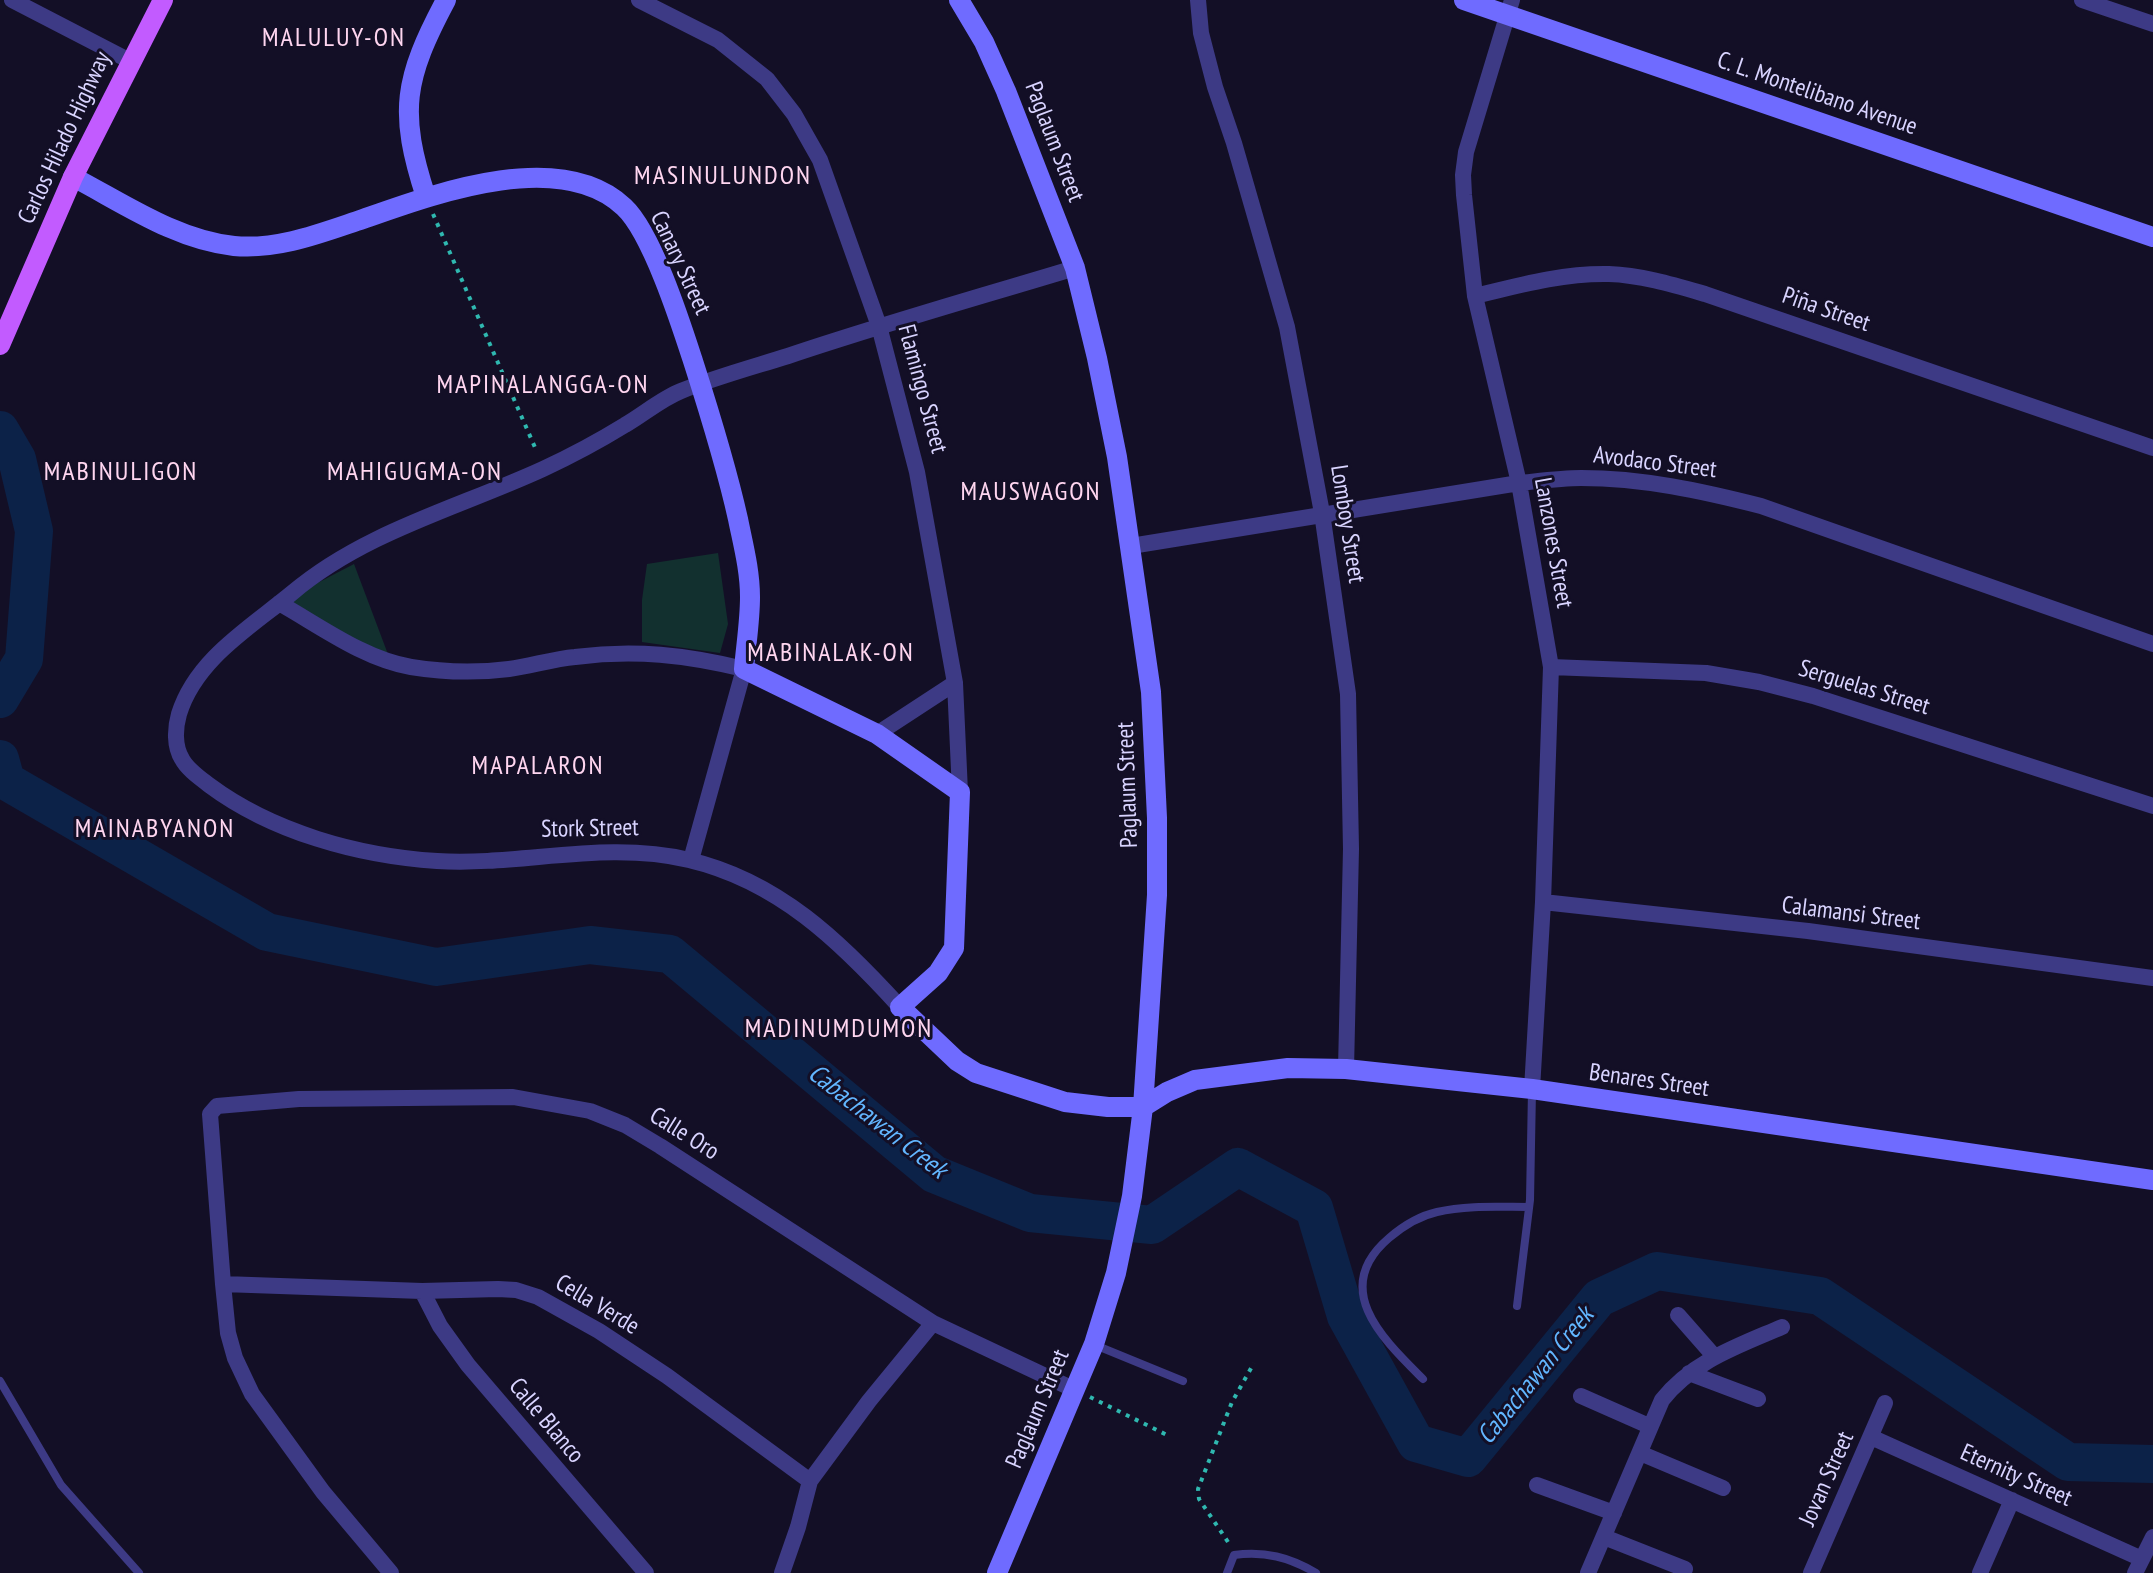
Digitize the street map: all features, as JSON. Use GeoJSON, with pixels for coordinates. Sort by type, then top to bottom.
{"type":"FeatureCollection","features":[{"type":"Feature","properties":{"kind":"main road","name":"Carlos Hilado Highway"},"geometry":{"type":"LineString","coordinates":[[4,336],[73,177],[163,0]]}},
{"type":"Feature","properties":{"kind":"street"},"geometry":{"type":"LineString","coordinates":[[12,0],[130,61]]}},
{"type":"Feature","properties":{"kind":"street"},"geometry":{"type":"LineString","coordinates":[[426,197],[408,134],[409,91],[426,37],[446,0]]}},
{"type":"Feature","properties":{"kind":"street","name":"Flamingo Street"},"geometry":{"type":"LineString","coordinates":[[639,0],[718,40],[767,79],[794,114],[820,160],[879,326],[917,472],[955,683],[960,792],[954,948],[938,973],[900,1007]]}},
{"type":"Feature","properties":{"kind":"street","name":"Paglaum Street"},"geometry":{"type":"LineString","coordinates":[[959,0],[984,42],[1006,91],[1075,268],[1117,457],[1131,546],[1151,692],[1157,818],[1157,895],[1143,1107],[1132,1196],[1116,1273],[1094,1344],[997,1573]]}},
{"type":"Feature","properties":{"kind":"street","name":"Lomboy Street"},"geometry":{"type":"LineString","coordinates":[[1198,0],[1201,33],[1215,87],[1287,327],[1322,513],[1348,694],[1351,849],[1346,1069]]}},
{"type":"Feature","properties":{"kind":"street","name":"C. L. Montelibano Avenue"},"geometry":{"type":"LineString","coordinates":[[1464,0],[1509,8],[2153,237]]}},
{"type":"Feature","properties":{"kind":"street"},"geometry":{"type":"LineString","coordinates":[[2082,0],[2153,24]]}},
{"type":"Feature","properties":{"kind":"street","name":"Lanzones Street"},"geometry":{"type":"LineString","coordinates":[[1509,8],[1466,152],[1463,175],[1467,241],[1475,296],[1519,483],[1551,667],[1543,902],[1532,1089]]}},
{"type":"Feature","properties":{"kind":"street","name":"Canary Street"},"geometry":{"type":"LineString","coordinates":[[73,177],[164,225],[200,240],[235,246],[270,245],[303,239],[426,197],[514,179],[540,178],[585,185],[624,207],[639,226],[678,315],[725,463],[747,559],[750,595],[744,669],[691,860]]}},
{"type":"Feature","properties":{"kind":"street","name":"Stork Street"},"geometry":{"type":"LineString","coordinates":[[1075,268],[879,326],[700,384],[666,398],[606,436],[544,468],[365,544],[311,577],[242,630],[204,670],[188,693],[178,718],[176,743],[182,761],[226,798],[294,831],[332,843],[405,859],[475,862],[628,851],[691,860],[724,870],[788,902],[816,923],[853,955],[900,1007],[957,1061],[976,1073],[1065,1102],[1143,1107]]}},
{"type":"Feature","properties":{"kind":"street","name":"Piña Street"},"geometry":{"type":"LineString","coordinates":[[1475,296],[1568,275],[1612,274],[1658,281],[1705,294],[2153,448]]}},
{"type":"Feature","properties":{"kind":"street","name":"Avodaco Street"},"geometry":{"type":"LineString","coordinates":[[1131,546],[1519,483],[1580,478],[1636,480],[1708,492],[1761,506],[2153,644]]}},
{"type":"Feature","properties":{"kind":"street"},"geometry":{"type":"LineString","coordinates":[[279,603],[359,648],[409,667],[454,671],[508,669],[574,657],[639,652],[692,657],[744,669],[877,734],[960,792]]}},
{"type":"Feature","properties":{"kind":"street","name":"Serguelas Street"},"geometry":{"type":"LineString","coordinates":[[1551,667],[1706,673],[1759,682],[1813,696],[2153,806]]}},
{"type":"Feature","properties":{"kind":"street"},"geometry":{"type":"LineString","coordinates":[[877,734],[955,683]]}},
{"type":"Feature","properties":{"kind":"street","name":"Calamansi Street"},"geometry":{"type":"LineString","coordinates":[[1543,902],[1808,931],[2153,978]]}},
{"type":"Feature","properties":{"kind":"street","name":"Benares Street"},"geometry":{"type":"LineString","coordinates":[[1143,1107],[1195,1080],[1288,1068],[1346,1069],[1532,1089],[2153,1180]]}},
{"type":"Feature","properties":{"kind":"street","name":"Calle Oro"},"geometry":{"type":"LineString","coordinates":[[223,1284],[210,1114],[217,1106],[299,1099],[513,1097],[590,1111],[625,1125],[933,1323],[1073,1389]]}},
{"type":"Feature","properties":{"kind":"street"},"geometry":{"type":"LineString","coordinates":[[223,1284],[228,1333],[235,1358],[252,1394],[323,1492],[391,1573]]}},
{"type":"Feature","properties":{"kind":"street","name":"Cella Verde"},"geometry":{"type":"LineString","coordinates":[[223,1284],[422,1291],[498,1289],[538,1297],[599,1331],[667,1376],[810,1481]]}},
{"type":"Feature","properties":{"kind":"street","name":"Calle Blanco"},"geometry":{"type":"LineString","coordinates":[[422,1291],[440,1326],[468,1365],[646,1573]]}},
{"type":"Feature","properties":{"kind":"street"},"geometry":{"type":"LineString","coordinates":[[1678,1315],[1714,1356]]}},
{"type":"Feature","properties":{"kind":"street"},"geometry":{"type":"LineString","coordinates":[[782,1573],[810,1481],[869,1401],[933,1323]]}},
{"type":"Feature","properties":{"kind":"street"},"geometry":{"type":"LineString","coordinates":[[1588,1573],[1662,1400],[1675,1384],[1714,1356],[1782,1327]]}},
{"type":"Feature","properties":{"kind":"street"},"geometry":{"type":"LineString","coordinates":[[1689,1373],[1758,1399]]}},
{"type":"Feature","properties":{"kind":"street"},"geometry":{"type":"LineString","coordinates":[[1581,1396],[1649,1426]]}},
{"type":"Feature","properties":{"kind":"street","name":"Jovan Street"},"geometry":{"type":"LineString","coordinates":[[1811,1573],[1885,1403]]}},
{"type":"Feature","properties":{"kind":"street","name":"Eternity Street"},"geometry":{"type":"LineString","coordinates":[[1871,1437],[2012,1500],[2138,1566]]}},
{"type":"Feature","properties":{"kind":"street"},"geometry":{"type":"LineString","coordinates":[[1640,1453],[1723,1488]]}},
{"type":"Feature","properties":{"kind":"street"},"geometry":{"type":"LineString","coordinates":[[1537,1485],[1614,1513]]}},
{"type":"Feature","properties":{"kind":"street"},"geometry":{"type":"LineString","coordinates":[[1980,1573],[2012,1500]]}},
{"type":"Feature","properties":{"kind":"street"},"geometry":{"type":"LineString","coordinates":[[1604,1537],[1685,1569]]}},
{"type":"Feature","properties":{"kind":"street"},"geometry":{"type":"LineString","coordinates":[[2138,1566],[2153,1537]]}},
{"type":"Feature","properties":{"kind":"lane"},"geometry":{"type":"LineString","coordinates":[[1517,1306],[1528,1207],[1532,1089]]}},
{"type":"Feature","properties":{"kind":"lane"},"geometry":{"type":"LineString","coordinates":[[1423,1379],[1382,1339],[1371,1319],[1364,1298],[1363,1281],[1372,1253],[1400,1229],[1436,1212],[1528,1207]]}},
{"type":"Feature","properties":{"kind":"lane"},"geometry":{"type":"LineString","coordinates":[[1094,1344],[1183,1381]]}},
{"type":"Feature","properties":{"kind":"lane"},"geometry":{"type":"LineString","coordinates":[[0,1381],[61,1485],[139,1573]]}},
{"type":"Feature","properties":{"kind":"lane"},"geometry":{"type":"LineString","coordinates":[[1227,1573],[1234,1555],[1253,1552],[1279,1556],[1316,1573]]}},
{"type":"Feature","properties":{"kind":"path"},"geometry":{"type":"LineString","coordinates":[[426,197],[544,468]]}},
{"type":"Feature","properties":{"kind":"path"},"geometry":{"type":"LineString","coordinates":[[1234,1555],[1214,1518],[1199,1499],[1198,1489],[1232,1402],[1254,1363]]}},
{"type":"Feature","properties":{"kind":"path"},"geometry":{"type":"LineString","coordinates":[[1073,1389],[1169,1436]]}},
{"type":"Feature","properties":{"kind":"green space"},"geometry":{"type":"Polygon","coordinates":[[[718,553],[728,624],[720,653],[642,642],[642,600],[647,564],[718,553]]]}},
{"type":"Feature","properties":{"kind":"green space"},"geometry":{"type":"Polygon","coordinates":[[[354,564],[392,665],[279,603],[354,564]]]}},
{"type":"Feature","properties":{"kind":"waterway","name":"Cabachawan Creek"},"geometry":{"type":"LineString","coordinates":[[0,430],[17,459],[34,531],[24,659],[0,699]]}},
{"type":"Feature","properties":{"kind":"waterway","name":"Cabachawan Creek"},"geometry":{"type":"LineString","coordinates":[[0,759],[6,781],[267,932],[436,967],[590,945],[670,954],[934,1174],[1030,1213],[1152,1225],[1238,1167],[1314,1208],[1346,1316],[1416,1443],[1468,1458],[1599,1298],[1657,1271],[1820,1296],[2068,1462],[2153,1464]]}},
{"type":"Feature","properties":{"kind":"district","name":"MALULUY-ON"},"geometry":{"type":"Point","coordinates":[334,39]}},
{"type":"Feature","properties":{"kind":"district","name":"MASINULUNDON"},"geometry":{"type":"Point","coordinates":[723,177]}},
{"type":"Feature","properties":{"kind":"district","name":"MAPINALANGGA-ON"},"geometry":{"type":"Point","coordinates":[543,386]}},
{"type":"Feature","properties":{"kind":"district","name":"MABINULIGON"},"geometry":{"type":"Point","coordinates":[121,473]}},
{"type":"Feature","properties":{"kind":"district","name":"MAHIGUGMA-ON"},"geometry":{"type":"Point","coordinates":[415,473]}},
{"type":"Feature","properties":{"kind":"district","name":"MAUSWAGON"},"geometry":{"type":"Point","coordinates":[1031,493]}},
{"type":"Feature","properties":{"kind":"district","name":"MABINALAK-ON"},"geometry":{"type":"Point","coordinates":[831,654]}},
{"type":"Feature","properties":{"kind":"district","name":"MAPALARON"},"geometry":{"type":"Point","coordinates":[538,767]}},
{"type":"Feature","properties":{"kind":"district","name":"MAINABYANON"},"geometry":{"type":"Point","coordinates":[155,830]}},
{"type":"Feature","properties":{"kind":"district","name":"MADINUMDUMON"},"geometry":{"type":"Point","coordinates":[839,1030]}}]}
